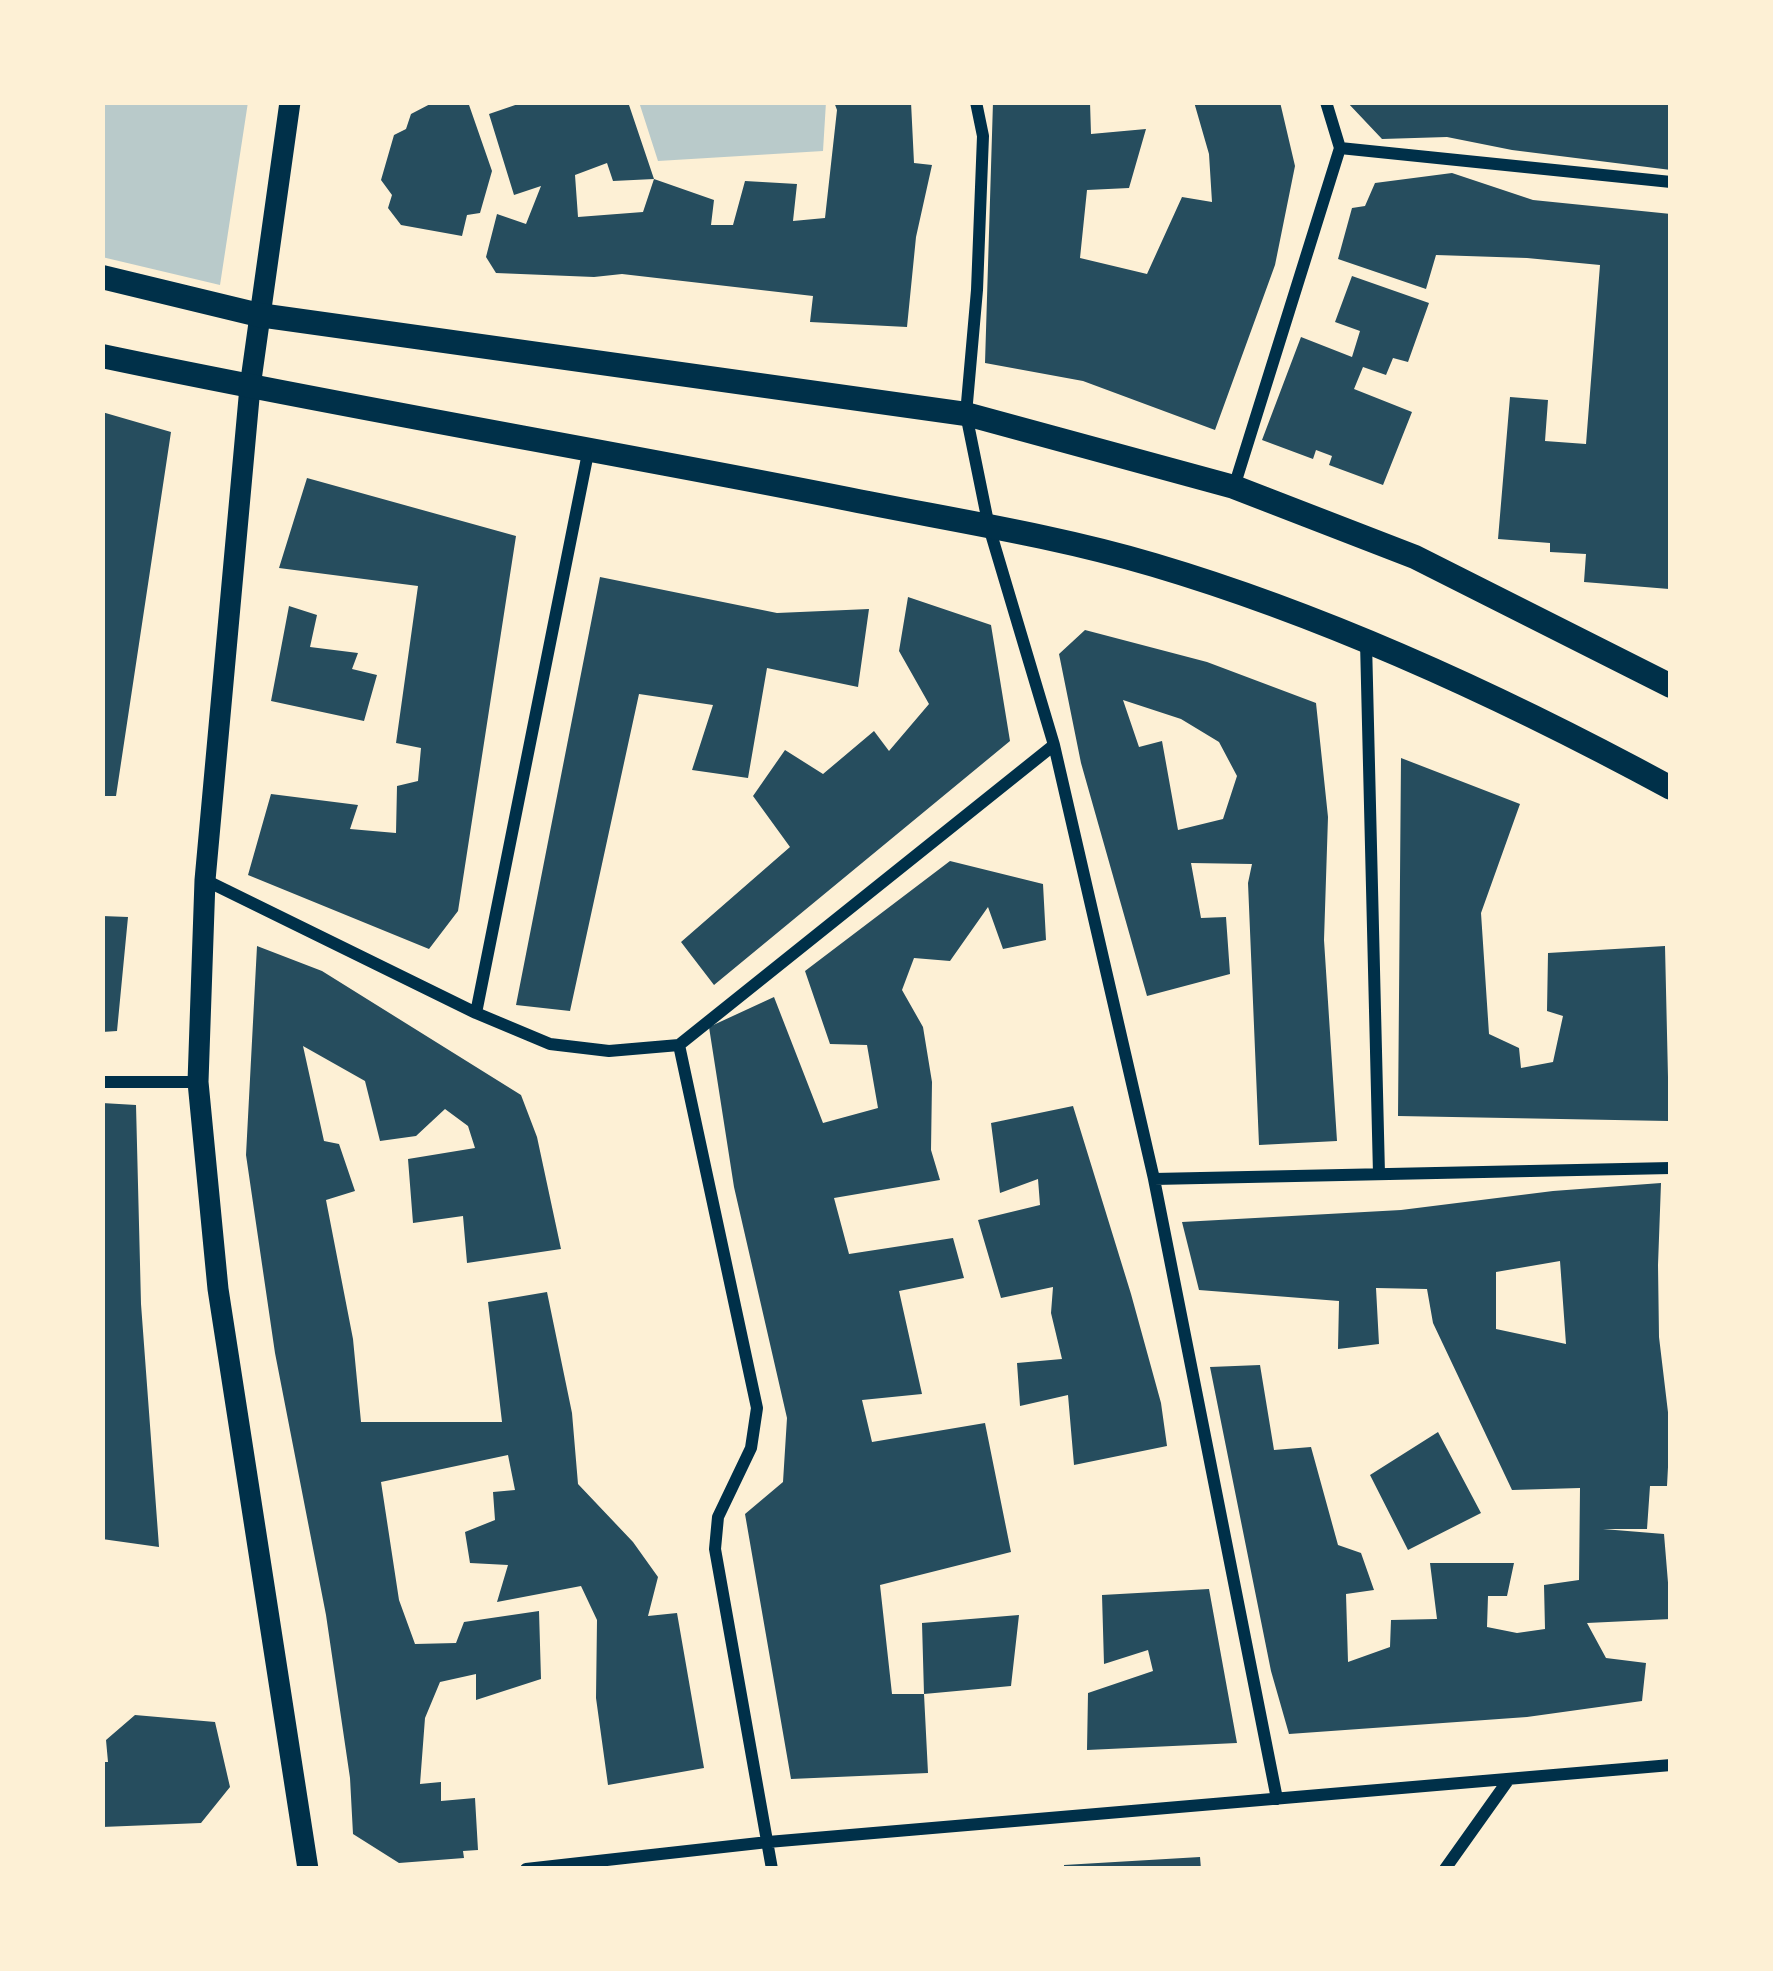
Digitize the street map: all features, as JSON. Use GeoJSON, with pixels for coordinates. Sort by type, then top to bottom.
{"type":"FeatureCollection","features":[{"type":"Feature","properties":{"kind":"main road"},"geometry":{"type":"LineString","coordinates":[[102,277],[259,315],[966,414],[1234,487],[1415,557],[1671,686]]}},
{"type":"Feature","properties":{"kind":"main road"},"geometry":{"type":"LineString","coordinates":[[102,356],[589,447],[989,527],[1153,565],[1366,641],[1671,788]]}},
{"type":"Feature","properties":{"kind":"street"},"geometry":{"type":"LineString","coordinates":[[290,102],[250,387],[206,880],[198,1082],[218,1289],[308,1869]]}},
{"type":"Feature","properties":{"kind":"street"},"geometry":{"type":"LineString","coordinates":[[976,102],[982,136],[981,180],[966,414],[989,527],[1054,745],[1154,1179],[1277,1799]]}},
{"type":"Feature","properties":{"kind":"street"},"geometry":{"type":"LineString","coordinates":[[1234,487],[1340,148],[1327,102]]}},
{"type":"Feature","properties":{"kind":"street"},"geometry":{"type":"LineString","coordinates":[[1340,148],[1671,182]]}},
{"type":"Feature","properties":{"kind":"street"},"geometry":{"type":"LineString","coordinates":[[476,1013],[589,447]]}},
{"type":"Feature","properties":{"kind":"street"},"geometry":{"type":"LineString","coordinates":[[1366,641],[1379,1174]]}},
{"type":"Feature","properties":{"kind":"street"},"geometry":{"type":"LineString","coordinates":[[206,880],[476,1013],[550,1044],[609,1051],[679,1045],[1054,745]]}},
{"type":"Feature","properties":{"kind":"street"},"geometry":{"type":"LineString","coordinates":[[679,1045],[757,1408],[751,1448],[718,1517],[715,1549],[772,1869]]}},
{"type":"Feature","properties":{"kind":"street"},"geometry":{"type":"LineString","coordinates":[[102,1082],[198,1082]]}},
{"type":"Feature","properties":{"kind":"street"},"geometry":{"type":"LineString","coordinates":[[1154,1179],[1671,1168]]}},
{"type":"Feature","properties":{"kind":"street"},"geometry":{"type":"LineString","coordinates":[[526,1869],[768,1842],[1671,1765]]}},
{"type":"Feature","properties":{"kind":"street"},"geometry":{"type":"LineString","coordinates":[[1445,1869],[1510,1779]]}},
{"type":"Feature","properties":{"kind":"shaded area"},"geometry":{"type":"Polygon","coordinates":[[[102,102],[248,102],[220,285],[102,257],[102,102]]]}},
{"type":"Feature","properties":{"kind":"shaded area"},"geometry":{"type":"Polygon","coordinates":[[[639,102],[826,102],[823,151],[658,161],[639,102]]]}},
{"type":"Feature","properties":{"kind":"building"},"geometry":{"type":"Polygon","coordinates":[[[434,102],[468,102],[492,171],[480,213],[467,215],[462,236],[401,225],[388,208],[392,195],[381,180],[394,135],[406,129],[411,114],[434,102]]]}},
{"type":"Feature","properties":{"kind":"building"},"geometry":{"type":"Polygon","coordinates":[[[524,102],[628,102],[654,179],[714,200],[711,225],[733,225],[745,181],[797,184],[793,221],[825,218],[837,110],[834,102],[911,102],[914,163],[932,165],[916,237],[907,327],[810,322],[813,296],[622,274],[496,273],[486,257],[497,214],[526,224],[541,186],[514,195],[489,114],[524,102]],[[607,163],[575,175],[578,217],[643,212],[654,179],[613,181],[607,163]]]}},
{"type":"Feature","properties":{"kind":"building"},"geometry":{"type":"Polygon","coordinates":[[[993,102],[1090,102],[1091,134],[1146,129],[1129,188],[1087,190],[1080,258],[1147,274],[1182,197],[1212,202],[1209,154],[1194,102],[1280,102],[1295,166],[1275,265],[1215,430],[1083,381],[985,363],[993,102]]]}},
{"type":"Feature","properties":{"kind":"building"},"geometry":{"type":"Polygon","coordinates":[[[1347,102],[1671,102],[1671,170],[1447,137],[1382,139],[1347,102]]]}},
{"type":"Feature","properties":{"kind":"building"},"geometry":{"type":"Polygon","coordinates":[[[1452,173],[1533,200],[1671,214],[1669,589],[1584,582],[1586,554],[1550,552],[1550,543],[1498,539],[1510,397],[1548,400],[1545,441],[1586,444],[1600,265],[1436,255],[1426,289],[1338,259],[1352,208],[1365,206],[1375,183],[1452,173]]]}},
{"type":"Feature","properties":{"kind":"building"},"geometry":{"type":"Polygon","coordinates":[[[1352,276],[1429,303],[1408,362],[1393,358],[1386,375],[1363,367],[1354,389],[1412,412],[1383,485],[1329,465],[1332,456],[1316,450],[1313,459],[1262,440],[1301,337],[1352,357],[1360,331],[1335,322],[1352,276]]]}},
{"type":"Feature","properties":{"kind":"building"},"geometry":{"type":"Polygon","coordinates":[[[102,412],[171,432],[116,796],[102,796],[102,412]]]}},
{"type":"Feature","properties":{"kind":"building"},"geometry":{"type":"Polygon","coordinates":[[[307,478],[516,536],[458,911],[429,949],[248,875],[271,794],[358,805],[350,829],[396,833],[397,786],[418,781],[421,748],[396,743],[418,586],[279,568],[307,478]]]}},
{"type":"Feature","properties":{"kind":"building"},"geometry":{"type":"Polygon","coordinates":[[[600,577],[777,613],[869,609],[858,687],[767,668],[748,778],[692,770],[713,705],[639,694],[570,1011],[516,1005],[600,577]]]}},
{"type":"Feature","properties":{"kind":"building"},"geometry":{"type":"Polygon","coordinates":[[[908,597],[991,625],[1010,741],[714,985],[681,942],[790,847],[753,796],[785,750],[823,774],[874,731],[889,751],[929,704],[899,651],[908,597]]]}},
{"type":"Feature","properties":{"kind":"building"},"geometry":{"type":"Polygon","coordinates":[[[289,606],[317,615],[310,647],[358,653],[352,669],[377,675],[364,721],[271,701],[289,606]]]}},
{"type":"Feature","properties":{"kind":"building"},"geometry":{"type":"Polygon","coordinates":[[[1085,630],[1207,662],[1316,703],[1328,817],[1324,940],[1337,1141],[1259,1145],[1248,883],[1252,864],[1191,863],[1201,918],[1226,917],[1230,974],[1147,996],[1081,763],[1059,654],[1085,630]],[[1123,700],[1139,747],[1162,741],[1178,830],[1223,819],[1237,776],[1219,742],[1181,719],[1123,700]]]}},
{"type":"Feature","properties":{"kind":"building"},"geometry":{"type":"Polygon","coordinates":[[[1401,758],[1520,804],[1481,913],[1489,1034],[1519,1048],[1521,1068],[1553,1062],[1563,1016],[1547,1011],[1548,953],[1665,946],[1669,1121],[1398,1116],[1401,758]]]}},
{"type":"Feature","properties":{"kind":"building"},"geometry":{"type":"Polygon","coordinates":[[[950,861],[1043,884],[1046,940],[1003,949],[988,907],[950,961],[914,958],[902,990],[923,1027],[932,1082],[931,1150],[940,1180],[834,1198],[849,1254],[953,1238],[964,1278],[899,1291],[922,1394],[862,1400],[872,1442],[985,1423],[1011,1552],[880,1585],[892,1694],[924,1694],[928,1773],[791,1779],[745,1514],[783,1482],[787,1418],[734,1187],[709,1027],[774,997],[823,1123],[878,1108],[867,1045],[830,1044],[805,971],[950,861]]]}},
{"type":"Feature","properties":{"kind":"building"},"geometry":{"type":"Polygon","coordinates":[[[102,916],[128,917],[117,1031],[102,1032],[102,916]]]}},
{"type":"Feature","properties":{"kind":"building"},"geometry":{"type":"Polygon","coordinates":[[[257,946],[322,971],[521,1095],[537,1137],[561,1249],[467,1263],[463,1216],[413,1223],[408,1159],[475,1148],[468,1126],[445,1109],[416,1136],[380,1141],[365,1081],[303,1046],[324,1141],[339,1144],[355,1191],[326,1200],[353,1339],[361,1422],[502,1422],[488,1302],[547,1292],[572,1413],[578,1484],[633,1542],[658,1577],[648,1616],[677,1613],[704,1768],[608,1785],[596,1698],[597,1620],[581,1586],[497,1602],[508,1565],[470,1563],[465,1532],[495,1520],[493,1492],[515,1490],[508,1455],[381,1482],[399,1600],[415,1644],[456,1643],[464,1622],[539,1611],[541,1679],[476,1700],[476,1674],[440,1682],[425,1718],[420,1784],[441,1782],[441,1801],[475,1798],[478,1850],[463,1851],[464,1858],[399,1863],[353,1834],[350,1778],[326,1615],[275,1353],[246,1155],[257,946]]]}},
{"type":"Feature","properties":{"kind":"building"},"geometry":{"type":"Polygon","coordinates":[[[102,1103],[136,1105],[141,1304],[159,1547],[102,1539],[102,1103]]]}},
{"type":"Feature","properties":{"kind":"building"},"geometry":{"type":"Polygon","coordinates":[[[1073,1106],[1131,1294],[1161,1403],[1167,1446],[1074,1465],[1068,1395],[1020,1406],[1017,1363],[1062,1359],[1051,1313],[1053,1287],[1001,1298],[978,1220],[1040,1205],[1038,1179],[1000,1193],[991,1123],[1073,1106]]]}},
{"type":"Feature","properties":{"kind":"building"},"geometry":{"type":"Polygon","coordinates":[[[1661,1183],[1659,1337],[1670,1429],[1667,1486],[1650,1486],[1647,1529],[1603,1529],[1664,1534],[1671,1619],[1587,1623],[1606,1658],[1646,1663],[1642,1701],[1527,1717],[1289,1734],[1271,1671],[1210,1367],[1260,1365],[1274,1450],[1311,1447],[1338,1545],[1361,1553],[1374,1590],[1346,1594],[1348,1662],[1390,1647],[1391,1620],[1437,1619],[1430,1563],[1514,1563],[1507,1596],[1488,1596],[1487,1627],[1517,1633],[1545,1629],[1544,1585],[1579,1580],[1580,1488],[1512,1490],[1433,1323],[1427,1289],[1376,1288],[1379,1344],[1338,1349],[1339,1301],[1199,1290],[1182,1222],[1401,1210],[1661,1183]],[[1560,1261],[1496,1272],[1496,1329],[1566,1344],[1560,1261]]]}},
{"type":"Feature","properties":{"kind":"building"},"geometry":{"type":"Polygon","coordinates":[[[1438,1432],[1481,1513],[1408,1550],[1370,1475],[1438,1432]]]}},
{"type":"Feature","properties":{"kind":"building"},"geometry":{"type":"Polygon","coordinates":[[[1209,1589],[1237,1743],[1087,1750],[1088,1693],[1153,1671],[1148,1650],[1104,1664],[1102,1595],[1209,1589]]]}},
{"type":"Feature","properties":{"kind":"building"},"geometry":{"type":"Polygon","coordinates":[[[1019,1615],[1011,1686],[924,1694],[922,1623],[1019,1615]]]}},
{"type":"Feature","properties":{"kind":"building"},"geometry":{"type":"Polygon","coordinates":[[[135,1715],[215,1722],[230,1787],[201,1823],[102,1827],[106,1740],[135,1715]]]}},
{"type":"Feature","properties":{"kind":"building"},"geometry":{"type":"Polygon","coordinates":[[[1200,1857],[1201,1869],[1064,1869],[1064,1865],[1200,1857]]]}}]}
